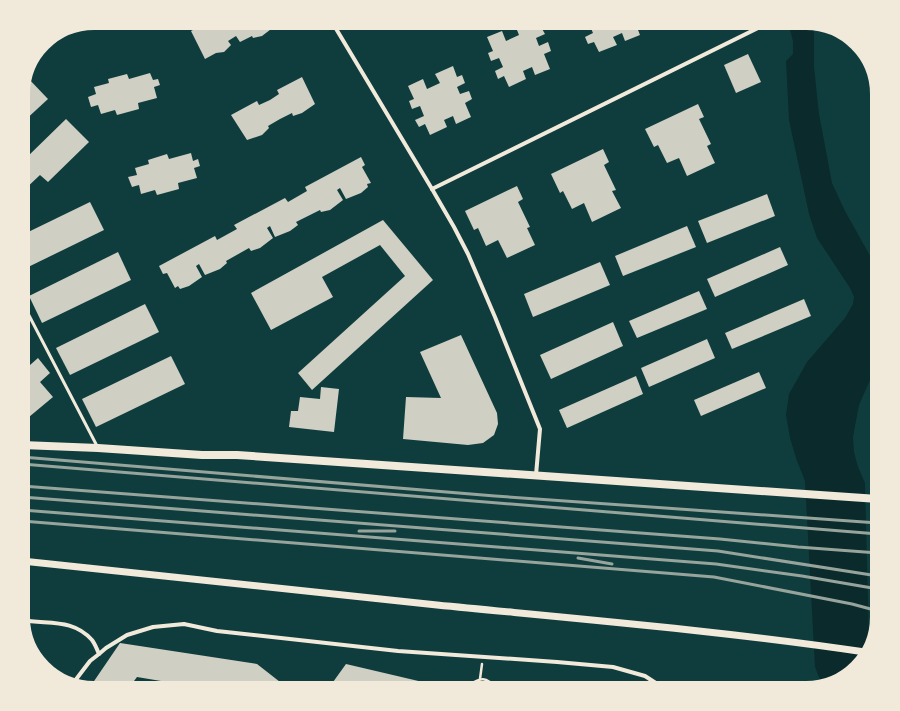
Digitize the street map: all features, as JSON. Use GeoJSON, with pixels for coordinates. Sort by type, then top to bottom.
{"type":"FeatureCollection","features":[{"type":"Feature","properties":{"kind":"main road"},"geometry":{"type":"LineString","coordinates":[[29,445],[202,455],[237,455],[871,499]]}},
{"type":"Feature","properties":{"kind":"street"},"geometry":{"type":"LineString","coordinates":[[336,29],[454,226],[468,254],[540,429],[536,476]]}},
{"type":"Feature","properties":{"kind":"street"},"geometry":{"type":"LineString","coordinates":[[432,189],[756,29]]}},
{"type":"Feature","properties":{"kind":"street"},"geometry":{"type":"LineString","coordinates":[[29,562],[442,606],[714,632],[861,651]]}},
{"type":"Feature","properties":{"kind":"street"},"geometry":{"type":"LineString","coordinates":[[29,621],[66,624],[79,630],[92,640],[99,654]]}},
{"type":"Feature","properties":{"kind":"street"},"geometry":{"type":"LineString","coordinates":[[76,679],[90,661],[106,648],[127,635],[153,626],[184,624],[217,631],[398,651],[483,656],[613,667],[645,676],[654,682]]}},
{"type":"Feature","properties":{"kind":"lane"},"geometry":{"type":"LineString","coordinates":[[29,315],[98,448]]}},
{"type":"Feature","properties":{"kind":"path"},"geometry":{"type":"LineString","coordinates":[[480,679],[483,656]]}},
{"type":"Feature","properties":{"kind":"path"},"geometry":{"type":"LineString","coordinates":[[474,682],[480,679],[491,682]]}},
{"type":"Feature","properties":{"kind":"water"},"geometry":{"type":"Polygon","coordinates":[[[790,29],[814,30],[814,67],[819,114],[832,183],[845,211],[871,257],[871,378],[859,405],[853,437],[854,452],[858,467],[865,483],[869,633],[866,642],[855,660],[845,669],[831,677],[820,680],[815,667],[805,481],[790,438],[786,415],[789,394],[807,362],[845,318],[853,304],[854,297],[850,288],[817,238],[809,214],[789,120],[786,61],[793,54],[793,41],[790,29]]]}},
{"type":"Feature","properties":{"kind":"building"},"geometry":{"type":"Polygon","coordinates":[[[195,29],[271,29],[262,36],[253,38],[252,36],[240,42],[236,36],[228,41],[231,45],[224,52],[216,53],[205,59],[191,31],[195,29]]]}},
{"type":"Feature","properties":{"kind":"building"},"geometry":{"type":"Polygon","coordinates":[[[517,29],[542,29],[545,34],[536,38],[539,46],[548,42],[551,51],[544,54],[550,69],[535,75],[532,67],[523,71],[526,79],[509,87],[504,76],[498,79],[495,71],[503,67],[499,58],[491,61],[488,53],[493,51],[487,37],[502,31],[506,41],[519,35],[517,29]]]}},
{"type":"Feature","properties":{"kind":"building"},"geometry":{"type":"Polygon","coordinates":[[[591,29],[638,29],[640,35],[625,41],[622,33],[613,37],[617,45],[599,52],[594,42],[588,44],[585,37],[593,33],[591,29]]]}},
{"type":"Feature","properties":{"kind":"building"},"geometry":{"type":"Polygon","coordinates":[[[748,54],[761,82],[736,93],[724,65],[748,54]]]}},
{"type":"Feature","properties":{"kind":"building"},"geometry":{"type":"Polygon","coordinates":[[[453,66],[457,77],[462,75],[465,83],[457,87],[460,94],[469,91],[472,99],[465,103],[471,117],[456,124],[453,116],[444,120],[447,127],[430,135],[425,124],[419,127],[415,120],[424,116],[420,106],[412,109],[409,101],[414,99],[408,86],[423,79],[427,89],[440,83],[435,74],[453,66]]]}},
{"type":"Feature","properties":{"kind":"building"},"geometry":{"type":"Polygon","coordinates":[[[150,73],[153,80],[158,79],[160,85],[154,87],[157,98],[138,103],[139,109],[117,115],[115,110],[101,114],[98,105],[91,107],[88,97],[96,94],[94,87],[109,83],[108,79],[127,74],[129,79],[150,73]]]}},
{"type":"Feature","properties":{"kind":"building"},"geometry":{"type":"Polygon","coordinates":[[[302,77],[315,104],[302,113],[293,116],[292,113],[280,119],[268,126],[269,128],[262,135],[247,140],[231,115],[257,101],[259,105],[270,100],[279,94],[277,90],[302,77]]]}},
{"type":"Feature","properties":{"kind":"building"},"geometry":{"type":"Polygon","coordinates":[[[30,81],[48,99],[29,117],[30,81]]]}},
{"type":"Feature","properties":{"kind":"building"},"geometry":{"type":"Polygon","coordinates":[[[698,104],[704,117],[699,119],[711,144],[707,146],[715,163],[687,176],[679,158],[667,163],[658,145],[654,147],[645,129],[698,104]]]}},
{"type":"Feature","properties":{"kind":"building"},"geometry":{"type":"Polygon","coordinates":[[[66,119],[89,142],[48,182],[40,175],[29,185],[29,155],[66,119]]]}},
{"type":"Feature","properties":{"kind":"building"},"geometry":{"type":"Polygon","coordinates":[[[603,149],[609,162],[604,165],[616,190],[612,191],[621,208],[592,222],[584,203],[572,209],[563,191],[560,193],[551,174],[603,149]]]}},
{"type":"Feature","properties":{"kind":"building"},"geometry":{"type":"Polygon","coordinates":[[[191,153],[193,161],[198,159],[200,166],[194,168],[197,178],[178,183],[179,189],[157,195],[155,190],[141,194],[139,185],[132,187],[128,177],[137,175],[135,168],[149,164],[148,160],[167,154],[169,159],[191,153]]]}},
{"type":"Feature","properties":{"kind":"building"},"geometry":{"type":"Polygon","coordinates":[[[361,157],[365,165],[362,167],[371,183],[367,184],[368,187],[361,193],[346,199],[340,188],[337,190],[343,200],[330,210],[321,212],[320,210],[296,222],[298,225],[290,231],[275,237],[270,226],[267,228],[273,238],[260,248],[251,251],[249,248],[226,261],[227,263],[220,269],[205,275],[199,264],[196,266],[202,277],[189,286],[180,289],[178,286],[175,288],[167,273],[163,274],[159,266],[215,236],[217,240],[237,229],[234,225],[285,198],[288,202],[307,191],[305,187],[361,157]]]}},
{"type":"Feature","properties":{"kind":"building"},"geometry":{"type":"Polygon","coordinates":[[[517,186],[523,199],[518,202],[530,227],[527,228],[535,245],[507,258],[498,240],[486,246],[478,228],[474,230],[465,211],[517,186]]]}},
{"type":"Feature","properties":{"kind":"building"},"geometry":{"type":"Polygon","coordinates":[[[767,194],[775,216],[707,243],[698,221],[767,194]]]}},
{"type":"Feature","properties":{"kind":"building"},"geometry":{"type":"Polygon","coordinates":[[[90,202],[104,230],[29,267],[29,232],[90,202]]]}},
{"type":"Feature","properties":{"kind":"building"},"geometry":{"type":"Polygon","coordinates":[[[383,220],[433,280],[312,390],[298,373],[405,276],[380,245],[322,277],[333,297],[271,330],[251,293],[383,220]]]}},
{"type":"Feature","properties":{"kind":"building"},"geometry":{"type":"Polygon","coordinates":[[[687,226],[696,247],[623,276],[615,256],[687,226]]]}},
{"type":"Feature","properties":{"kind":"building"},"geometry":{"type":"Polygon","coordinates":[[[780,247],[788,265],[715,297],[707,279],[780,247]]]}},
{"type":"Feature","properties":{"kind":"building"},"geometry":{"type":"Polygon","coordinates":[[[118,252],[131,280],[42,323],[29,296],[118,252]]]}},
{"type":"Feature","properties":{"kind":"building"},"geometry":{"type":"Polygon","coordinates":[[[600,262],[610,285],[533,317],[524,294],[600,262]]]}},
{"type":"Feature","properties":{"kind":"building"},"geometry":{"type":"Polygon","coordinates":[[[699,291],[707,309],[637,338],[629,321],[699,291]]]}},
{"type":"Feature","properties":{"kind":"building"},"geometry":{"type":"Polygon","coordinates":[[[804,299],[811,316],[732,349],[725,333],[804,299]]]}},
{"type":"Feature","properties":{"kind":"building"},"geometry":{"type":"Polygon","coordinates":[[[145,304],[159,332],[70,375],[56,348],[145,304]]]}},
{"type":"Feature","properties":{"kind":"building"},"geometry":{"type":"Polygon","coordinates":[[[613,322],[623,346],[551,379],[540,355],[613,322]]]}},
{"type":"Feature","properties":{"kind":"building"},"geometry":{"type":"Polygon","coordinates":[[[461,335],[497,413],[498,424],[494,435],[483,443],[468,445],[403,439],[406,397],[441,398],[420,352],[461,335]]]}},
{"type":"Feature","properties":{"kind":"building"},"geometry":{"type":"Polygon","coordinates":[[[707,339],[715,358],[649,387],[641,368],[707,339]]]}},
{"type":"Feature","properties":{"kind":"building"},"geometry":{"type":"Polygon","coordinates":[[[171,356],[185,384],[96,427],[82,399],[171,356]]]}},
{"type":"Feature","properties":{"kind":"building"},"geometry":{"type":"Polygon","coordinates":[[[38,358],[50,373],[40,382],[53,397],[29,417],[29,366],[38,358]]]}},
{"type":"Feature","properties":{"kind":"building"},"geometry":{"type":"Polygon","coordinates":[[[759,372],[766,388],[701,416],[694,400],[759,372]]]}},
{"type":"Feature","properties":{"kind":"building"},"geometry":{"type":"Polygon","coordinates":[[[636,376],[643,394],[567,428],[559,410],[636,376]]]}},
{"type":"Feature","properties":{"kind":"building"},"geometry":{"type":"Polygon","coordinates":[[[321,387],[339,389],[334,432],[289,427],[291,411],[298,411],[300,397],[320,399],[321,387]]]}},
{"type":"Feature","properties":{"kind":"building"},"geometry":{"type":"Polygon","coordinates":[[[120,643],[257,664],[280,682],[167,682],[137,677],[133,682],[93,682],[120,643]]]}},
{"type":"Feature","properties":{"kind":"building"},"geometry":{"type":"Polygon","coordinates":[[[346,664],[423,682],[333,682],[346,664]]]}},
{"type":"Feature","properties":{"kind":"railway"},"geometry":{"type":"LineString","coordinates":[[29,458],[495,496],[871,523]]}},
{"type":"Feature","properties":{"kind":"railway"},"geometry":{"type":"LineString","coordinates":[[29,465],[871,533]]}},
{"type":"Feature","properties":{"kind":"railway"},"geometry":{"type":"LineString","coordinates":[[29,487],[720,539],[871,552]]}},
{"type":"Feature","properties":{"kind":"railway"},"geometry":{"type":"LineString","coordinates":[[29,498],[718,551],[871,575]]}},
{"type":"Feature","properties":{"kind":"railway"},"geometry":{"type":"LineString","coordinates":[[29,511],[716,564],[871,588]]}},
{"type":"Feature","properties":{"kind":"railway"},"geometry":{"type":"LineString","coordinates":[[29,522],[714,577],[852,604],[871,609]]}},
{"type":"Feature","properties":{"kind":"railway"},"geometry":{"type":"LineString","coordinates":[[359,531],[395,531]]}},
{"type":"Feature","properties":{"kind":"railway"},"geometry":{"type":"LineString","coordinates":[[578,558],[612,564]]}}]}
